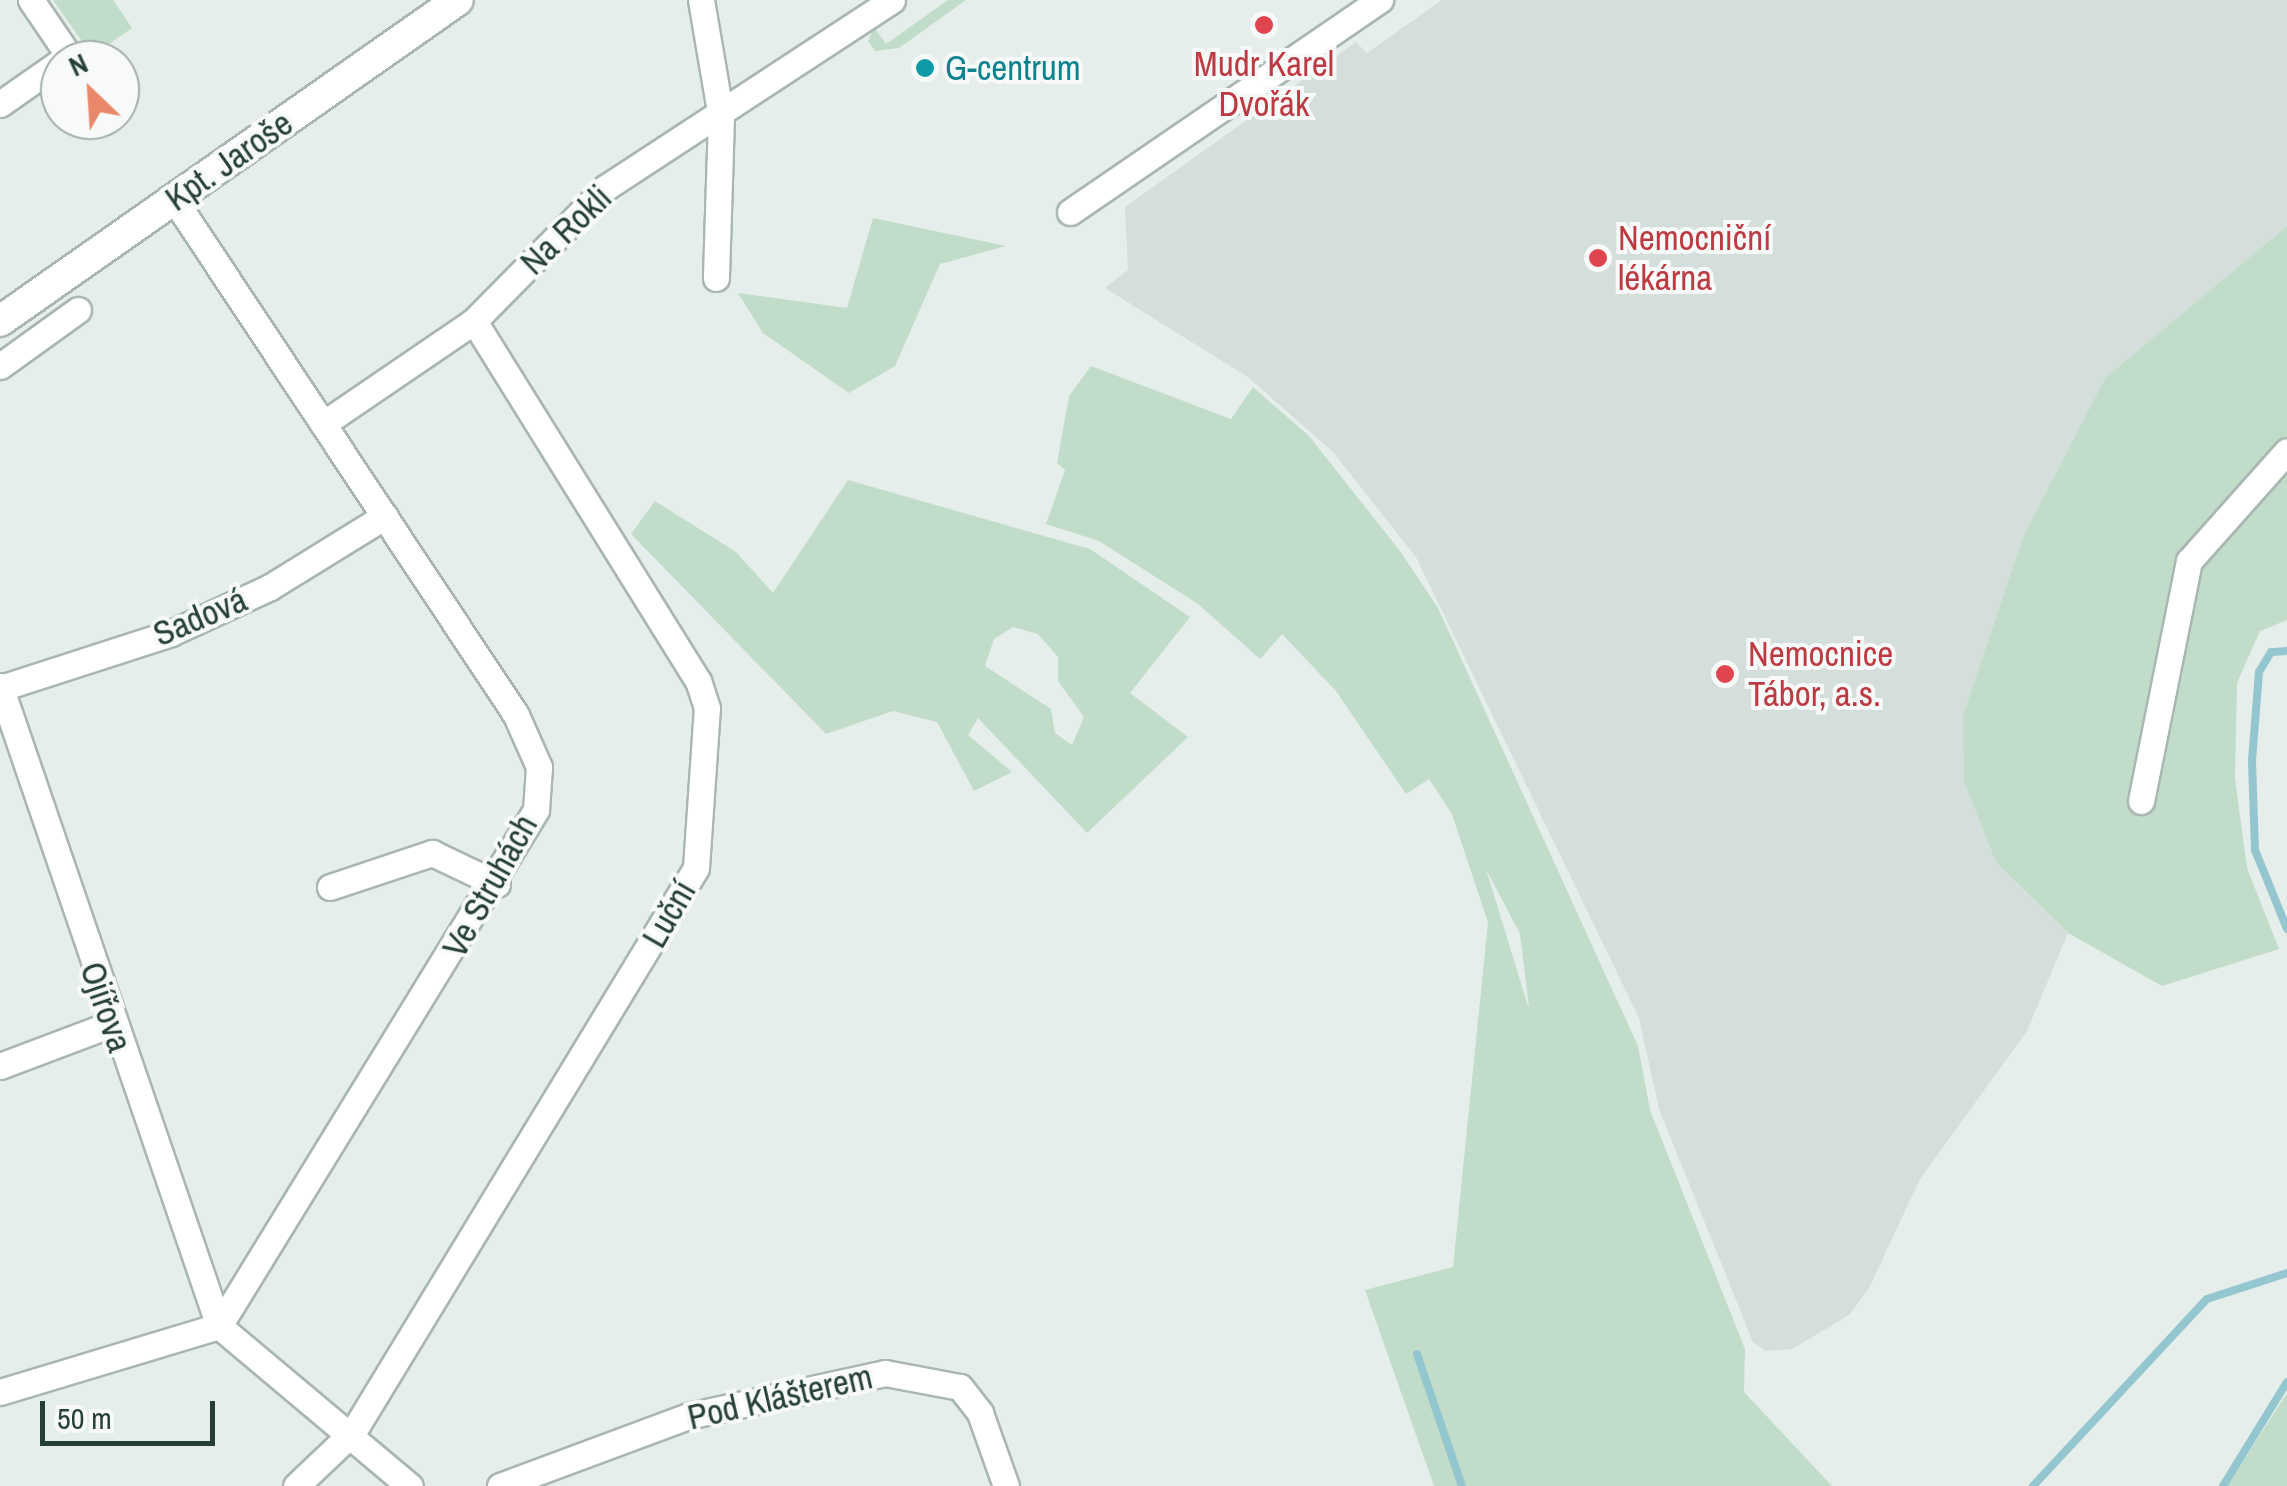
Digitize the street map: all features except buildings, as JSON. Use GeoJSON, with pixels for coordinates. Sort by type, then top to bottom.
{"type":"FeatureCollection","features":[{"type":"Feature","properties":{"kind":"street"},"geometry":{"type":"LineString","coordinates":[[31,0],[58,40]]}},
{"type":"Feature","properties":{"kind":"street","name":"Kpt. Jaroše"},"geometry":{"type":"LineString","coordinates":[[0,321],[458,0]]}},
{"type":"Feature","properties":{"kind":"street"},"geometry":{"type":"LineString","coordinates":[[701,0],[721,117],[716,278]]}},
{"type":"Feature","properties":{"kind":"street","name":"Na Rokli"},"geometry":{"type":"LineString","coordinates":[[324,424],[474,322],[605,188],[721,117],[892,0]]}},
{"type":"Feature","properties":{"kind":"street"},"geometry":{"type":"LineString","coordinates":[[1070,212],[1364,4]]}},
{"type":"Feature","properties":{"kind":"street"},"geometry":{"type":"LineString","coordinates":[[0,104],[40,76]]}},
{"type":"Feature","properties":{"kind":"street","name":"Ve Struhách"},"geometry":{"type":"LineString","coordinates":[[174,199],[516,715],[538,767],[536,810],[497,884],[219,1326]]}},
{"type":"Feature","properties":{"kind":"street"},"geometry":{"type":"LineString","coordinates":[[0,366],[78,310]]}},
{"type":"Feature","properties":{"kind":"street","name":"Luční"},"geometry":{"type":"LineString","coordinates":[[296,1486],[353,1432],[696,868],[708,708],[698,681],[474,322]]}},
{"type":"Feature","properties":{"kind":"street"},"geometry":{"type":"LineString","coordinates":[[2141,801],[2189,561],[2287,451]]}},
{"type":"Feature","properties":{"kind":"street","name":"Sadová"},"geometry":{"type":"LineString","coordinates":[[0,687],[171,633],[270,587],[386,516]]}},
{"type":"Feature","properties":{"kind":"street","name":"Ojířova"},"geometry":{"type":"LineString","coordinates":[[0,687],[111,1024],[219,1326]]}},
{"type":"Feature","properties":{"kind":"street"},"geometry":{"type":"LineString","coordinates":[[330,887],[432,853],[497,884]]}},
{"type":"Feature","properties":{"kind":"street"},"geometry":{"type":"LineString","coordinates":[[0,1066],[111,1024]]}},
{"type":"Feature","properties":{"kind":"street"},"geometry":{"type":"LineString","coordinates":[[0,1392],[219,1326],[353,1432],[410,1486]]}},
{"type":"Feature","properties":{"kind":"street","name":"Pod Klášterem"},"geometry":{"type":"LineString","coordinates":[[500,1486],[688,1416],[885,1372],[960,1387],[980,1413],[1006,1486]]}},
{"type":"Feature","properties":{"kind":"shaded area","name":"Nemocnice Tábor, a.s."},"geometry":{"type":"Polygon","coordinates":[[[1442,0],[2287,0],[2287,226],[2105,378],[2023,537],[1963,715],[1996,862],[2068,933],[2027,1031],[1920,1179],[1869,1288],[1849,1315],[1792,1349],[1765,1351],[1753,1342],[1659,1109],[1639,1018],[1416,557],[1333,452],[1248,377],[1105,288],[1128,270],[1125,207],[1356,42],[1367,53],[1442,0]]]}},
{"type":"Feature","properties":{"kind":"green space"},"geometry":{"type":"Polygon","coordinates":[[[53,0],[113,0],[132,28],[115,40],[81,40],[53,0]]]}},
{"type":"Feature","properties":{"kind":"green space"},"geometry":{"type":"Polygon","coordinates":[[[948,0],[966,0],[899,48],[875,51],[868,41],[874,27],[886,44],[948,0]]]}},
{"type":"Feature","properties":{"kind":"green space"},"geometry":{"type":"Polygon","coordinates":[[[873,218],[1006,246],[940,264],[895,366],[849,393],[763,333],[738,293],[847,308],[873,218]]]}},
{"type":"Feature","properties":{"kind":"green space"},"geometry":{"type":"Polygon","coordinates":[[[2287,226],[2287,620],[2260,631],[2237,683],[2235,778],[2247,868],[2279,949],[2162,986],[2068,933],[1996,862],[1964,781],[1963,715],[2023,537],[2105,378],[2287,226]]]}},
{"type":"Feature","properties":{"kind":"green space"},"geometry":{"type":"Polygon","coordinates":[[[1091,366],[1231,419],[1253,387],[1309,436],[1400,551],[1438,608],[1638,1046],[1650,1110],[1745,1349],[1744,1392],[1832,1486],[1434,1486],[1365,1290],[1453,1267],[1488,922],[1452,814],[1429,779],[1406,794],[1336,691],[1282,634],[1260,659],[1198,604],[1099,541],[1046,524],[1065,470],[1057,463],[1069,396],[1091,366]],[[1486,869],[1529,1007],[1520,934],[1486,869]]]}},
{"type":"Feature","properties":{"kind":"green space"},"geometry":{"type":"Polygon","coordinates":[[[848,480],[1090,549],[1190,617],[1130,693],[1188,737],[1087,833],[978,718],[968,735],[1012,772],[974,791],[937,722],[893,711],[826,734],[631,534],[655,501],[736,552],[773,593],[848,480]],[[1013,627],[994,639],[985,666],[1051,709],[1055,733],[1072,745],[1084,717],[1058,681],[1058,657],[1038,634],[1013,627]]]}},
{"type":"Feature","properties":{"kind":"green space"},"geometry":{"type":"Polygon","coordinates":[[[2287,1393],[2287,1486],[2227,1486],[2287,1393]]]}},
{"type":"Feature","properties":{"kind":"waterway"},"geometry":{"type":"LineString","coordinates":[[2287,651],[2271,652],[2259,672],[2252,760],[2255,850],[2287,929]]}},
{"type":"Feature","properties":{"kind":"waterway"},"geometry":{"type":"LineString","coordinates":[[2033,1486],[2207,1299],[2287,1273]]}},
{"type":"Feature","properties":{"kind":"waterway"},"geometry":{"type":"LineString","coordinates":[[1417,1354],[1462,1486]]}},
{"type":"Feature","properties":{"kind":"waterway"},"geometry":{"type":"LineString","coordinates":[[2223,1486],[2287,1382]]}},
{"type":"Feature","properties":{"kind":"place","name":"Mudr Karel Dvořák"},"geometry":{"type":"Point","coordinates":[1264,25]}},
{"type":"Feature","properties":{"kind":"place","name":"G-centrum"},"geometry":{"type":"Point","coordinates":[925,68]}},
{"type":"Feature","properties":{"kind":"place","name":"Nemocniční lékárna"},"geometry":{"type":"Point","coordinates":[1598,258]}},
{"type":"Feature","properties":{"kind":"place","name":"Nemocnice Tábor, a.s."},"geometry":{"type":"Point","coordinates":[1725,674]}}]}
